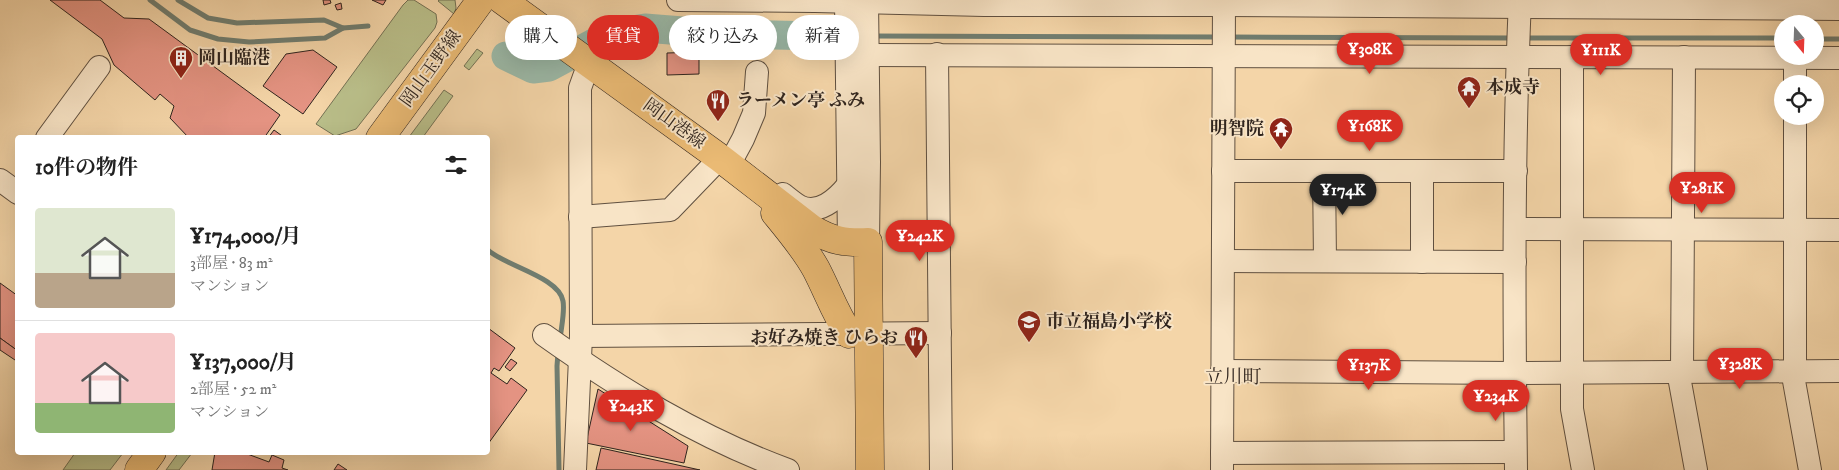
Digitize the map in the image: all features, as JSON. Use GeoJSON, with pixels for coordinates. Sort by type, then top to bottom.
{"type":"FeatureCollection","features":[{"type":"Feature","properties":{"kind":"main road","name":"岡山玉野線"},"geometry":{"type":"LineString","coordinates":[[382,135],[481,0]]}},
{"type":"Feature","properties":{"kind":"main road","name":"岡山港線"},"geometry":{"type":"LineString","coordinates":[[502,0],[732,167],[812,229],[827,238],[858,242]]}},
{"type":"Feature","properties":{"kind":"main road"},"geometry":{"type":"LineString","coordinates":[[732,167],[798,242],[815,267],[837,315],[859,334],[870,470]]}},
{"type":"Feature","properties":{"kind":"main road"},"geometry":{"type":"LineString","coordinates":[[851,470],[859,334],[858,242]]}},
{"type":"Feature","properties":{"kind":"main road"},"geometry":{"type":"LineString","coordinates":[[139,470],[150,455]]}},
{"type":"Feature","properties":{"kind":"street"},"geometry":{"type":"LineString","coordinates":[[678,0],[984,3],[1224,26],[1519,28],[1839,9]]}},
{"type":"Feature","properties":{"kind":"street"},"geometry":{"type":"LineString","coordinates":[[856,1],[857,15]]}},
{"type":"Feature","properties":{"kind":"street"},"geometry":{"type":"LineString","coordinates":[[1224,26],[1222,462],[1515,461],[1515,262],[1519,28]]}},
{"type":"Feature","properties":{"kind":"street"},"geometry":{"type":"LineString","coordinates":[[858,242],[869,162],[859,40],[937,54],[1224,26],[1519,28],[1572,58],[1774,58]]}},
{"type":"Feature","properties":{"kind":"street"},"geometry":{"type":"LineString","coordinates":[[937,54],[941,470]]}},
{"type":"Feature","properties":{"kind":"street"},"geometry":{"type":"LineString","coordinates":[[1684,57],[1684,230],[1680,371],[1696,470]]}},
{"type":"Feature","properties":{"kind":"street"},"geometry":{"type":"LineString","coordinates":[[1572,58],[1572,409],[1583,470]]}},
{"type":"Feature","properties":{"kind":"street"},"geometry":{"type":"LineString","coordinates":[[1824,58],[1839,58]]}},
{"type":"Feature","properties":{"kind":"street"},"geometry":{"type":"LineString","coordinates":[[857,60],[848,185],[858,242]]}},
{"type":"Feature","properties":{"kind":"street"},"geometry":{"type":"LineString","coordinates":[[575,470],[580,217],[580,88],[589,63]]}},
{"type":"Feature","properties":{"kind":"street"},"geometry":{"type":"LineString","coordinates":[[49,135],[99,68]]}},
{"type":"Feature","properties":{"kind":"street"},"geometry":{"type":"LineString","coordinates":[[580,217],[670,210],[732,167],[754,113],[757,72]]}},
{"type":"Feature","properties":{"kind":"street"},"geometry":{"type":"LineString","coordinates":[[1795,125],[1794,381],[1810,470]]}},
{"type":"Feature","properties":{"kind":"street"},"geometry":{"type":"LineString","coordinates":[[732,167],[774,188],[800,206],[808,209],[815,209],[827,204],[839,196],[848,185]]}},
{"type":"Feature","properties":{"kind":"street"},"geometry":{"type":"LineString","coordinates":[[1223,171],[1516,171]]}},
{"type":"Feature","properties":{"kind":"street"},"geometry":{"type":"LineString","coordinates":[[1324,171],[1325,261]]}},
{"type":"Feature","properties":{"kind":"street"},"geometry":{"type":"LineString","coordinates":[[1422,171],[1422,262]]}},
{"type":"Feature","properties":{"kind":"street"},"geometry":{"type":"LineString","coordinates":[[1516,229],[1839,230]]}},
{"type":"Feature","properties":{"kind":"street"},"geometry":{"type":"LineString","coordinates":[[1223,261],[1515,262]]}},
{"type":"Feature","properties":{"kind":"street"},"geometry":{"type":"LineString","coordinates":[[577,349],[859,334],[940,333]]}},
{"type":"Feature","properties":{"kind":"street"},"geometry":{"type":"LineString","coordinates":[[544,335],[577,349],[637,397],[691,427],[728,446],[788,470]]}},
{"type":"Feature","properties":{"kind":"street"},"geometry":{"type":"LineString","coordinates":[[1222,371],[1515,373],[1839,372]]}},
{"type":"Feature","properties":{"kind":"green space"},"geometry":{"type":"Polygon","coordinates":[[[408,0],[414,0],[436,14],[437,22],[435,28],[356,129],[333,135],[316,124],[408,0]]]}},
{"type":"Feature","properties":{"kind":"green space"},"geometry":{"type":"Polygon","coordinates":[[[455,0],[456,8],[454,14],[438,1],[455,0]]]}},
{"type":"Feature","properties":{"kind":"green space"},"geometry":{"type":"Polygon","coordinates":[[[477,49],[483,53],[469,70],[464,66],[477,49]]]}},
{"type":"Feature","properties":{"kind":"green space"},"geometry":{"type":"Polygon","coordinates":[[[444,90],[453,96],[424,135],[410,135],[444,90]]]}},
{"type":"Feature","properties":{"kind":"green space"},"geometry":{"type":"Polygon","coordinates":[[[74,455],[121,455],[110,470],[63,470],[74,455]]]}},
{"type":"Feature","properties":{"kind":"green space"},"geometry":{"type":"Polygon","coordinates":[[[177,455],[190,455],[179,470],[166,470],[177,455]]]}},
{"type":"Feature","properties":{"kind":"building","name":"岡山臨港"},"geometry":{"type":"Polygon","coordinates":[[[50,0],[100,0],[124,18],[149,19],[280,115],[266,135],[186,135],[170,118],[174,106],[160,94],[155,100],[114,65],[102,39],[50,0]]]}},
{"type":"Feature","properties":{"kind":"building"},"geometry":{"type":"Polygon","coordinates":[[[323,0],[330,0],[331,3],[324,5],[323,0]]]}},
{"type":"Feature","properties":{"kind":"building"},"geometry":{"type":"Polygon","coordinates":[[[372,0],[386,0],[383,5],[372,0]]]}},
{"type":"Feature","properties":{"kind":"building"},"geometry":{"type":"Polygon","coordinates":[[[341,3],[342,9],[337,10],[335,5],[341,3]]]}},
{"type":"Feature","properties":{"kind":"building","name":"岡山臨港"},"geometry":{"type":"Polygon","coordinates":[[[313,50],[337,67],[303,114],[263,86],[286,54],[313,50]]]}},
{"type":"Feature","properties":{"kind":"building"},"geometry":{"type":"Polygon","coordinates":[[[667,53],[669,53],[669,60],[699,60],[699,74],[667,75],[667,53]]]}},
{"type":"Feature","properties":{"kind":"building"},"geometry":{"type":"Polygon","coordinates":[[[274,130],[281,135],[270,135],[274,130]]]}},
{"type":"Feature","properties":{"kind":"building"},"geometry":{"type":"Polygon","coordinates":[[[0,283],[15,294],[15,349],[0,338],[0,283]]]}},
{"type":"Feature","properties":{"kind":"building"},"geometry":{"type":"Polygon","coordinates":[[[490,329],[515,348],[499,371],[494,368],[491,373],[507,384],[511,378],[527,390],[490,441],[490,329]]]}},
{"type":"Feature","properties":{"kind":"building"},"geometry":{"type":"Polygon","coordinates":[[[0,338],[15,349],[15,360],[0,350],[0,338]]]}},
{"type":"Feature","properties":{"kind":"building"},"geometry":{"type":"Polygon","coordinates":[[[511,359],[517,363],[510,371],[505,367],[511,359]]]}},
{"type":"Feature","properties":{"kind":"building"},"geometry":{"type":"Polygon","coordinates":[[[598,389],[688,446],[684,463],[586,443],[598,389]]]}},
{"type":"Feature","properties":{"kind":"building"},"geometry":{"type":"Polygon","coordinates":[[[601,448],[700,470],[596,470],[601,448]]]}},
{"type":"Feature","properties":{"kind":"building"},"geometry":{"type":"Polygon","coordinates":[[[214,455],[250,455],[269,462],[272,455],[284,460],[282,468],[288,470],[212,470],[214,455]]]}},
{"type":"Feature","properties":{"kind":"building"},"geometry":{"type":"Polygon","coordinates":[[[338,464],[347,470],[334,470],[338,464]]]}},
{"type":"Feature","properties":{"kind":"waterway"},"geometry":{"type":"LineString","coordinates":[[150,0],[190,30],[218,39],[249,42],[325,38],[343,28]]}},
{"type":"Feature","properties":{"kind":"waterway"},"geometry":{"type":"LineString","coordinates":[[178,0],[208,18],[237,23],[324,20],[343,28],[368,26]]}},
{"type":"Feature","properties":{"kind":"waterway"},"geometry":{"type":"LineString","coordinates":[[577,52],[619,32],[645,28],[720,34],[787,35]]}},
{"type":"Feature","properties":{"kind":"waterway"},"geometry":{"type":"LineString","coordinates":[[873,36],[1220,37]]}},
{"type":"Feature","properties":{"kind":"waterway"},"geometry":{"type":"LineString","coordinates":[[1231,37],[1512,38]]}},
{"type":"Feature","properties":{"kind":"waterway"},"geometry":{"type":"LineString","coordinates":[[1523,38],[1774,38]]}},
{"type":"Feature","properties":{"kind":"waterway"},"geometry":{"type":"LineString","coordinates":[[1824,39],[1839,39]]}},
{"type":"Feature","properties":{"kind":"waterway"},"geometry":{"type":"LineString","coordinates":[[514,60],[533,69],[549,67],[562,60]]}},
{"type":"Feature","properties":{"kind":"waterway"},"geometry":{"type":"LineString","coordinates":[[490,252],[552,285],[559,293],[563,301],[560,340]]}},
{"type":"Feature","properties":{"kind":"waterway"},"geometry":{"type":"LineString","coordinates":[[558,353],[559,470]]}},
{"type":"Feature","properties":{"kind":"place","name":"岡山臨港"},"geometry":{"type":"Point","coordinates":[181,79]}},
{"type":"Feature","properties":{"kind":"place","name":"本成寺"},"geometry":{"type":"Point","coordinates":[1469,109]}},
{"type":"Feature","properties":{"kind":"place","name":"ラーメン亭 ふみ"},"geometry":{"type":"Point","coordinates":[718,122]}},
{"type":"Feature","properties":{"kind":"place","name":"明智院"},"geometry":{"type":"Point","coordinates":[1281,150]}},
{"type":"Feature","properties":{"kind":"place","name":"市立福島小学校"},"geometry":{"type":"Point","coordinates":[1029,343]}},
{"type":"Feature","properties":{"kind":"place","name":"お好み焼き ひらお"},"geometry":{"type":"Point","coordinates":[916,359]}},
{"type":"Feature","properties":{"kind":"district","name":"立川町"},"geometry":{"type":"Point","coordinates":[1233,377]}}]}
